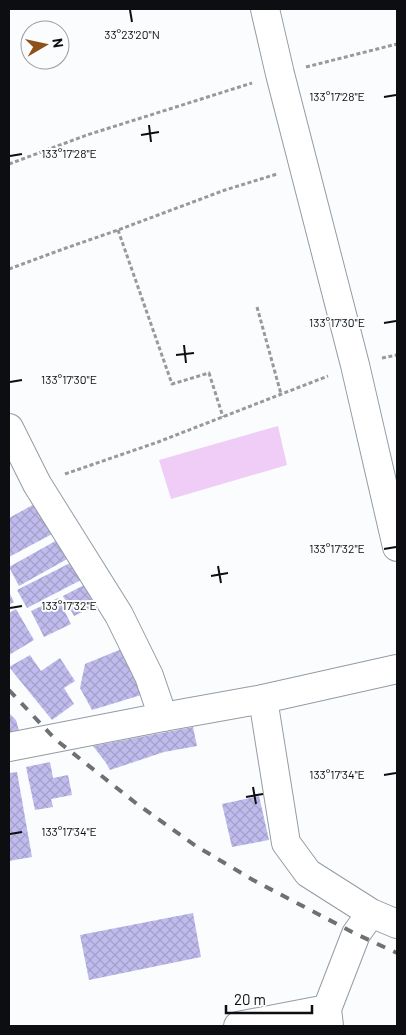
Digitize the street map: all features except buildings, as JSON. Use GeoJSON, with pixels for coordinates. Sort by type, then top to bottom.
{"type":"FeatureCollection","features":[{"type":"Feature","properties":{"kind":"street"},"geometry":{"type":"LineString","coordinates":[[265,9],[355,365],[397,547]]}},
{"type":"Feature","properties":{"kind":"street"},"geometry":{"type":"LineString","coordinates":[[9,428],[37,484],[119,616],[149,676],[163,717]]}},
{"type":"Feature","properties":{"kind":"street"},"geometry":{"type":"LineString","coordinates":[[9,747],[263,699],[397,669]]}},
{"type":"Feature","properties":{"kind":"street"},"geometry":{"type":"LineString","coordinates":[[263,699],[286,843],[308,873],[371,913],[397,924]]}},
{"type":"Feature","properties":{"kind":"street"},"geometry":{"type":"LineString","coordinates":[[238,1026],[328,1018],[356,934],[371,913]]}},
{"type":"Feature","properties":{"kind":"path"},"geometry":{"type":"LineString","coordinates":[[9,164],[87,135],[280,74],[397,44]]}},
{"type":"Feature","properties":{"kind":"path"},"geometry":{"type":"LineString","coordinates":[[9,269],[225,190],[304,165]]}},
{"type":"Feature","properties":{"kind":"path"},"geometry":{"type":"LineString","coordinates":[[118,230],[172,384],[209,373],[223,418]]}},
{"type":"Feature","properties":{"kind":"path"},"geometry":{"type":"LineString","coordinates":[[257,307],[281,394]]}},
{"type":"Feature","properties":{"kind":"path"},"geometry":{"type":"LineString","coordinates":[[37,484],[223,418],[355,365],[397,355]]}},
{"type":"Feature","properties":{"kind":"shaded area"},"geometry":{"type":"Polygon","coordinates":[[[278,426],[287,465],[171,499],[159,460],[278,426]]]}},
{"type":"Feature","properties":{"kind":"railway"},"geometry":{"type":"LineString","coordinates":[[9,690],[55,739],[137,804],[196,846],[253,880],[356,934],[397,953]]}}]}
